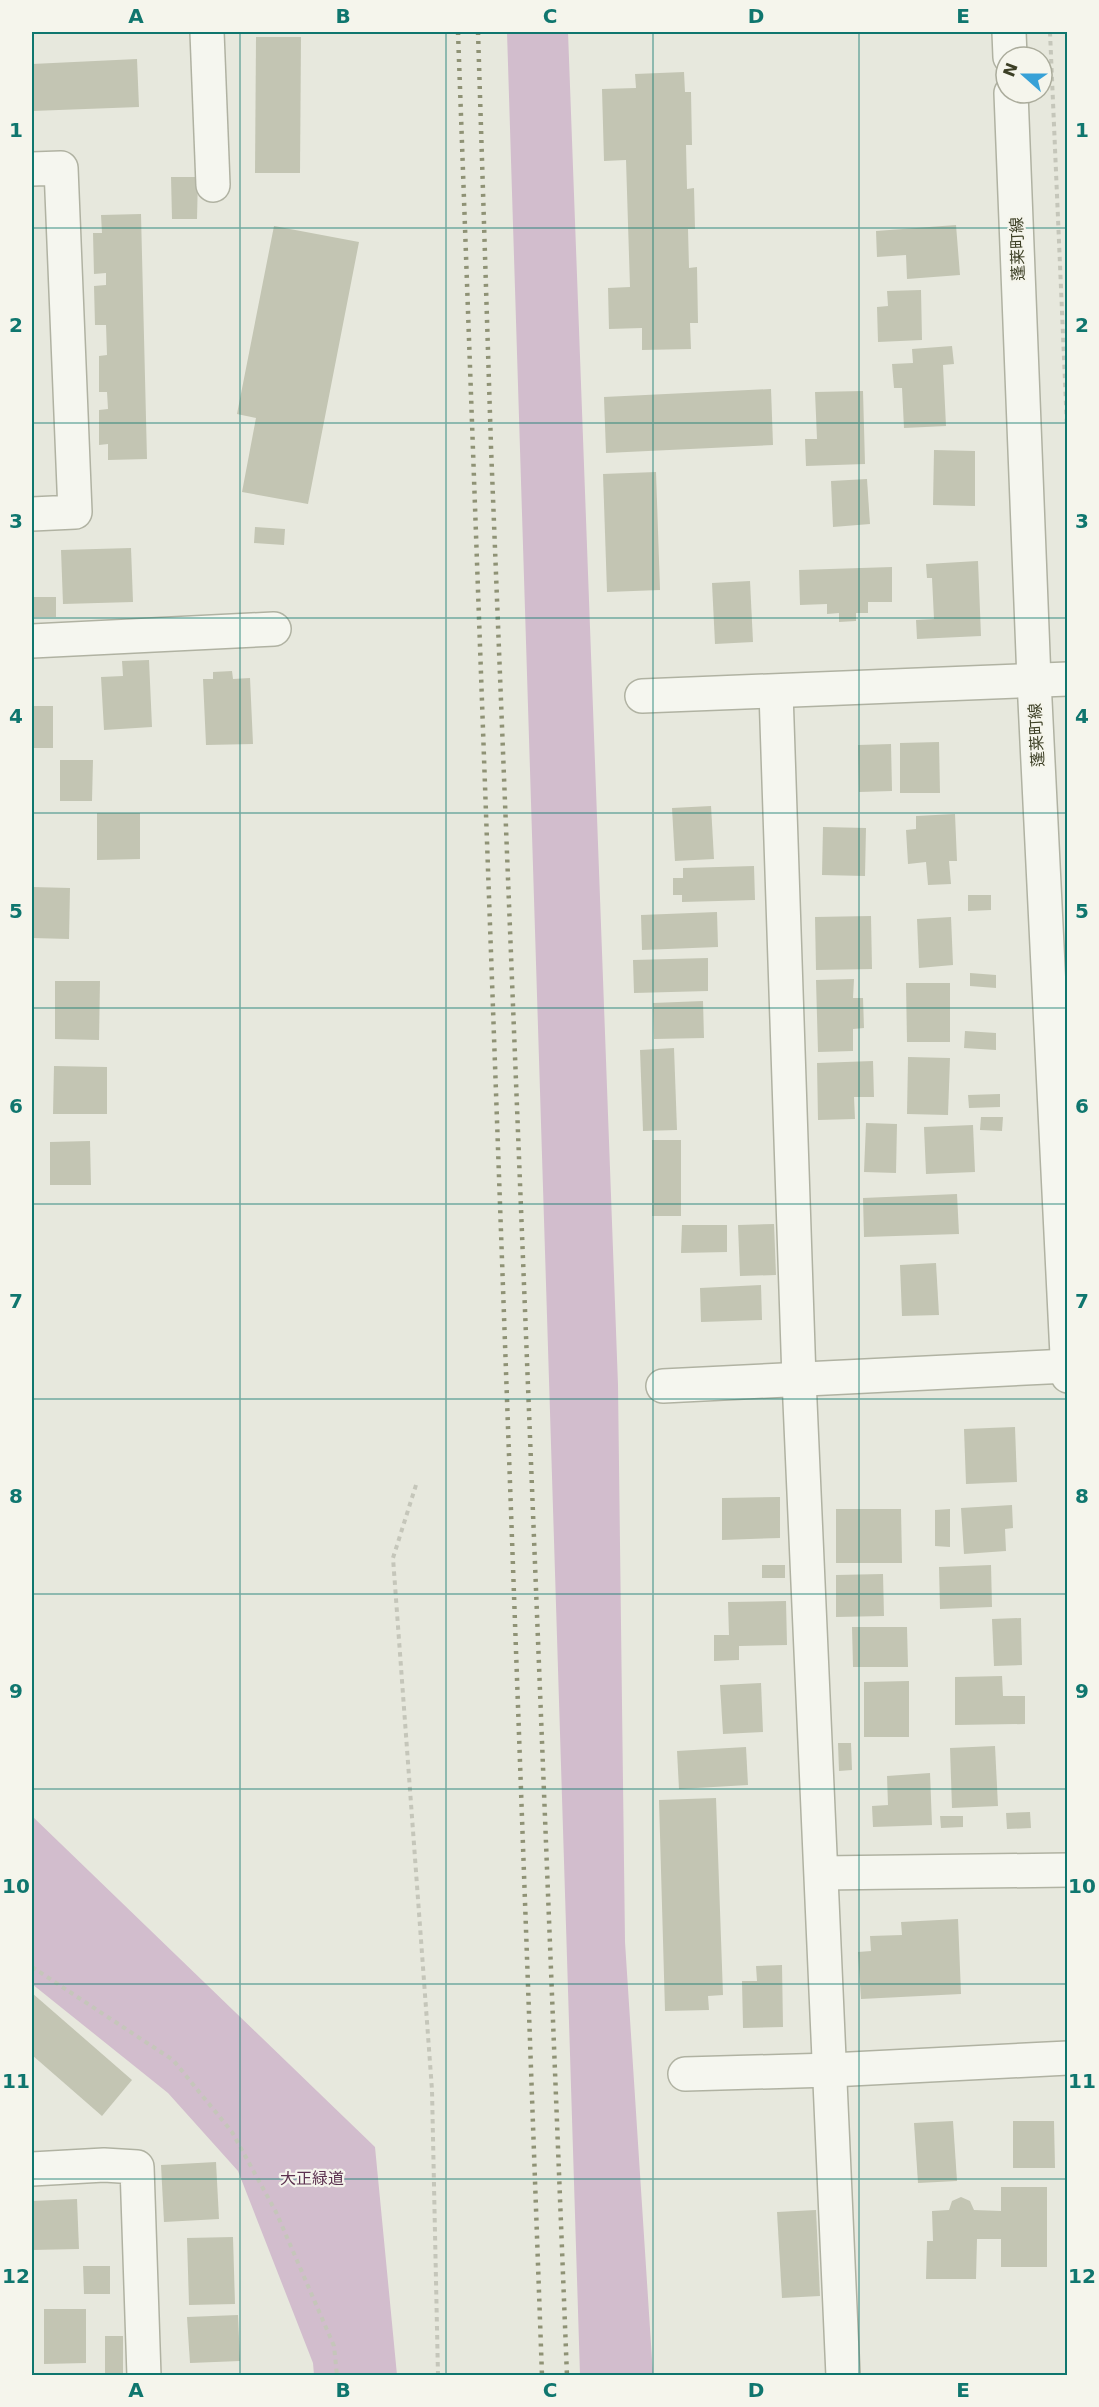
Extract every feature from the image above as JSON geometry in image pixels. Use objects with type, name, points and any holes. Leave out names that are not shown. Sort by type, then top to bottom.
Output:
[{"type":"street","points":[[207,32],[213,185]]},
{"type":"street","name":"蓬莱町線","points":[[1011,105],[1034,680],[1068,1376]]},
{"type":"street","points":[[32,169],[61,168],[75,512],[32,514]]},
{"type":"street","points":[[32,641],[274,629]]},
{"type":"street","points":[[642,696],[1068,680]]},
{"type":"street","points":[[776,692],[799,1379],[843,2376]]},
{"type":"street","points":[[663,1386],[1067,1366]]},
{"type":"street","points":[[822,1873],[1068,1870]]},
{"type":"street","points":[[686,2074],[831,2070],[1068,2058]]},
{"type":"street","points":[[32,2169],[104,2165],[136,2167],[144,2376]]},
{"type":"path","points":[[1050,32],[1068,451]]},
{"type":"path","points":[[416,1485],[393,1558],[432,2090],[438,2376]]},
{"type":"path","points":[[32,1967],[173,2060],[232,2132],[276,2212],[334,2346],[337,2376]]},
{"type":"green space","points":[[507,32],[568,32],[618,1385],[625,1942],[653,2375],[580,2375]]},
{"type":"green space","name":"大正緑道","points":[[32,1816],[375,2147],[397,2375],[314,2375],[313,2363],[238,2171],[168,2093],[32,1984]]},
{"type":"building","points":[[256,37],[301,37],[300,173],[255,173]]},
{"type":"building","points":[[137,59],[139,107],[32,111],[32,64]]},
{"type":"building","points":[[684,72],[685,92],[691,92],[692,145],[686,145],[687,189],[694,188],[695,229],[688,229],[689,268],[697,267],[698,323],[690,323],[691,349],[642,350],[642,328],[609,329],[608,288],[630,287],[626,160],[604,161],[602,89],[636,88],[635,74]]},
{"type":"building","points":[[171,177],[198,177],[197,219],[172,219]]},
{"type":"building","points":[[141,214],[147,459],[108,460],[108,444],[99,445],[99,410],[108,409],[107,392],[99,392],[99,356],[107,355],[106,325],[95,325],[94,286],[106,285],[106,273],[94,274],[93,233],[102,233],[101,215]]},
{"type":"building","points":[[956,225],[960,275],[907,279],[906,255],[877,257],[876,231]]},
{"type":"building","points":[[274,226],[359,242],[308,504],[242,492],[256,418],[237,414]]},
{"type":"building","points":[[921,290],[922,340],[878,342],[877,307],[888,306],[887,291]]},
{"type":"building","points":[[952,346],[954,364],[943,365],[946,426],[904,428],[902,388],[894,388],[892,364],[913,363],[912,349]]},
{"type":"building","points":[[771,389],[773,445],[606,453],[604,397]]},
{"type":"building","points":[[863,391],[865,464],[806,466],[805,439],[817,439],[815,392]]},
{"type":"building","points":[[934,450],[975,451],[975,506],[933,505]]},
{"type":"building","points":[[656,472],[660,590],[607,592],[603,474]]},
{"type":"building","points":[[867,479],[870,524],[833,527],[831,481]]},
{"type":"building","points":[[255,527],[285,529],[284,545],[254,543]]},
{"type":"building","points":[[131,548],[133,602],[63,604],[61,550]]},
{"type":"building","points":[[978,561],[981,636],[917,639],[916,620],[934,619],[932,578],[927,578],[926,564]]},
{"type":"building","points":[[892,567],[892,602],[868,602],[868,613],[856,613],[856,621],[839,622],[839,613],[827,614],[827,604],[800,605],[799,570]]},
{"type":"building","points":[[750,581],[753,642],[715,644],[712,583]]},
{"type":"building","points":[[32,597],[56,597],[56,617],[32,617]]},
{"type":"building","points":[[149,660],[152,727],[104,730],[101,677],[123,676],[122,661]]},
{"type":"building","points":[[232,671],[233,679],[250,678],[253,744],[206,745],[203,679],[213,679],[213,672]]},
{"type":"building","points":[[32,706],[53,706],[53,748],[32,748]]},
{"type":"building","points":[[939,742],[940,793],[900,793],[900,743]]},
{"type":"building","points":[[891,744],[892,791],[859,792],[858,745]]},
{"type":"building","points":[[60,760],[93,760],[92,801],[60,801]]},
{"type":"building","points":[[711,806],[714,859],[675,861],[672,808]]},
{"type":"building","points":[[97,813],[140,813],[140,859],[97,860]]},
{"type":"building","points":[[955,814],[957,861],[949,861],[951,884],[928,885],[926,862],[908,864],[906,830],[916,829],[916,816]]},
{"type":"building","points":[[823,827],[866,828],[865,876],[822,875]]},
{"type":"building","points":[[754,866],[755,900],[682,902],[682,895],[673,895],[673,878],[683,878],[683,868]]},
{"type":"building","points":[[32,887],[70,888],[69,939],[32,938]]},
{"type":"building","points":[[968,895],[991,895],[991,910],[968,911]]},
{"type":"building","points":[[717,912],[718,947],[642,950],[641,915]]},
{"type":"building","points":[[871,916],[872,969],[816,970],[815,917]]},
{"type":"building","points":[[951,917],[953,965],[919,968],[917,919]]},
{"type":"building","points":[[708,958],[708,991],[634,993],[633,960]]},
{"type":"building","points":[[970,973],[996,975],[996,988],[970,986]]},
{"type":"building","points":[[854,979],[853,998],[863,998],[864,1028],[853,1029],[853,1051],[818,1052],[816,980]]},
{"type":"building","points":[[55,981],[100,981],[99,1040],[55,1039]]},
{"type":"building","points":[[906,983],[950,983],[950,1042],[907,1042]]},
{"type":"building","points":[[703,1001],[704,1038],[654,1039],[653,1003]]},
{"type":"building","points":[[965,1031],[996,1033],[996,1050],[964,1048]]},
{"type":"building","points":[[674,1048],[677,1130],[643,1131],[640,1050]]},
{"type":"building","points":[[908,1057],[950,1058],[948,1115],[907,1114]]},
{"type":"building","points":[[873,1061],[874,1097],[854,1097],[855,1119],[818,1120],[817,1063]]},
{"type":"building","points":[[54,1066],[107,1067],[107,1114],[53,1114]]},
{"type":"building","points":[[1000,1094],[1000,1107],[969,1108],[968,1095]]},
{"type":"building","points":[[981,1117],[1003,1117],[1002,1131],[980,1130]]},
{"type":"building","points":[[866,1123],[897,1124],[896,1173],[864,1172]]},
{"type":"building","points":[[973,1125],[975,1172],[926,1174],[924,1127]]},
{"type":"building","points":[[652,1140],[681,1140],[681,1216],[652,1216]]},
{"type":"building","points":[[90,1141],[91,1185],[50,1185],[50,1142]]},
{"type":"building","points":[[957,1194],[959,1234],[864,1237],[863,1198]]},
{"type":"building","points":[[774,1224],[776,1275],[740,1276],[738,1225]]},
{"type":"building","points":[[682,1225],[727,1225],[727,1252],[681,1253]]},
{"type":"building","points":[[936,1263],[939,1315],[902,1316],[900,1265]]},
{"type":"building","points":[[761,1285],[762,1320],[701,1322],[700,1288]]},
{"type":"building","points":[[1015,1427],[1017,1482],[966,1484],[964,1429]]},
{"type":"building","points":[[780,1497],[780,1538],[722,1540],[722,1498]]},
{"type":"building","points":[[1012,1505],[1013,1528],[1005,1529],[1006,1551],[964,1554],[961,1508]]},
{"type":"building","points":[[836,1509],[901,1509],[902,1563],[836,1563]]},
{"type":"building","points":[[950,1509],[950,1547],[935,1546],[935,1510]]},
{"type":"building","points":[[762,1565],[785,1565],[785,1578],[762,1578]]},
{"type":"building","points":[[991,1565],[992,1607],[940,1609],[939,1567]]},
{"type":"building","points":[[883,1574],[884,1616],[836,1617],[836,1575]]},
{"type":"building","points":[[786,1601],[787,1645],[739,1646],[739,1660],[714,1661],[714,1635],[729,1635],[728,1602]]},
{"type":"building","points":[[1021,1618],[1022,1665],[994,1666],[992,1619]]},
{"type":"building","points":[[852,1627],[907,1627],[908,1667],[853,1667]]},
{"type":"building","points":[[1002,1676],[1003,1696],[1025,1696],[1025,1724],[955,1725],[955,1677]]},
{"type":"building","points":[[909,1681],[909,1737],[864,1737],[864,1682]]},
{"type":"building","points":[[761,1683],[763,1732],[723,1734],[720,1685]]},
{"type":"building","points":[[838,1743],[851,1743],[852,1770],[839,1771]]},
{"type":"building","points":[[995,1746],[998,1806],[952,1808],[950,1748]]},
{"type":"building","points":[[746,1747],[748,1785],[679,1789],[677,1751]]},
{"type":"building","points":[[930,1773],[932,1825],[873,1827],[872,1806],[888,1805],[887,1776]]},
{"type":"building","points":[[716,1798],[723,1995],[708,1996],[709,2010],[665,2011],[659,1800]]},
{"type":"building","points":[[1030,1812],[1031,1828],[1007,1829],[1006,1813]]},
{"type":"building","points":[[940,1816],[963,1816],[963,1827],[941,1828]]},
{"type":"building","points":[[958,1919],[961,1994],[861,1999],[858,1952],[871,1951],[870,1936],[902,1935],[901,1922]]},
{"type":"building","points":[[782,1965],[783,2027],[743,2028],[742,1981],[757,1981],[756,1966]]},
{"type":"building","points":[[32,1993],[132,2080],[102,2116],[32,2055]]},
{"type":"building","points":[[953,2121],[957,2181],[918,2183],[914,2123]]},
{"type":"building","points":[[1013,2121],[1054,2121],[1055,2168],[1013,2168]]},
{"type":"building","points":[[216,2162],[219,2219],[164,2222],[161,2165]]},
{"type":"building","points":[[1001,2187],[1047,2187],[1047,2267],[1001,2267],[1001,2239],[977,2239],[976,2279],[926,2279],[927,2241],[933,2241],[932,2211],[949,2210],[952,2201],[961,2197],[970,2201],[974,2210],[1001,2211]]},
{"type":"building","points":[[77,2199],[79,2249],[32,2250],[32,2201]]},
{"type":"building","points":[[816,2210],[820,2296],[782,2298],[777,2212]]},
{"type":"building","points":[[233,2237],[235,2304],[189,2305],[187,2238]]},
{"type":"building","points":[[83,2266],[110,2266],[110,2294],[84,2294]]},
{"type":"building","points":[[44,2309],[86,2309],[86,2363],[44,2364]]},
{"type":"building","points":[[238,2315],[240,2361],[190,2363],[187,2317]]},
{"type":"building","points":[[105,2336],[123,2336],[123,2376],[105,2376]]},
{"type":"railway","points":[[458,32],[542,2376]]},
{"type":"railway","points":[[478,32],[491,447],[567,2376]]}]
